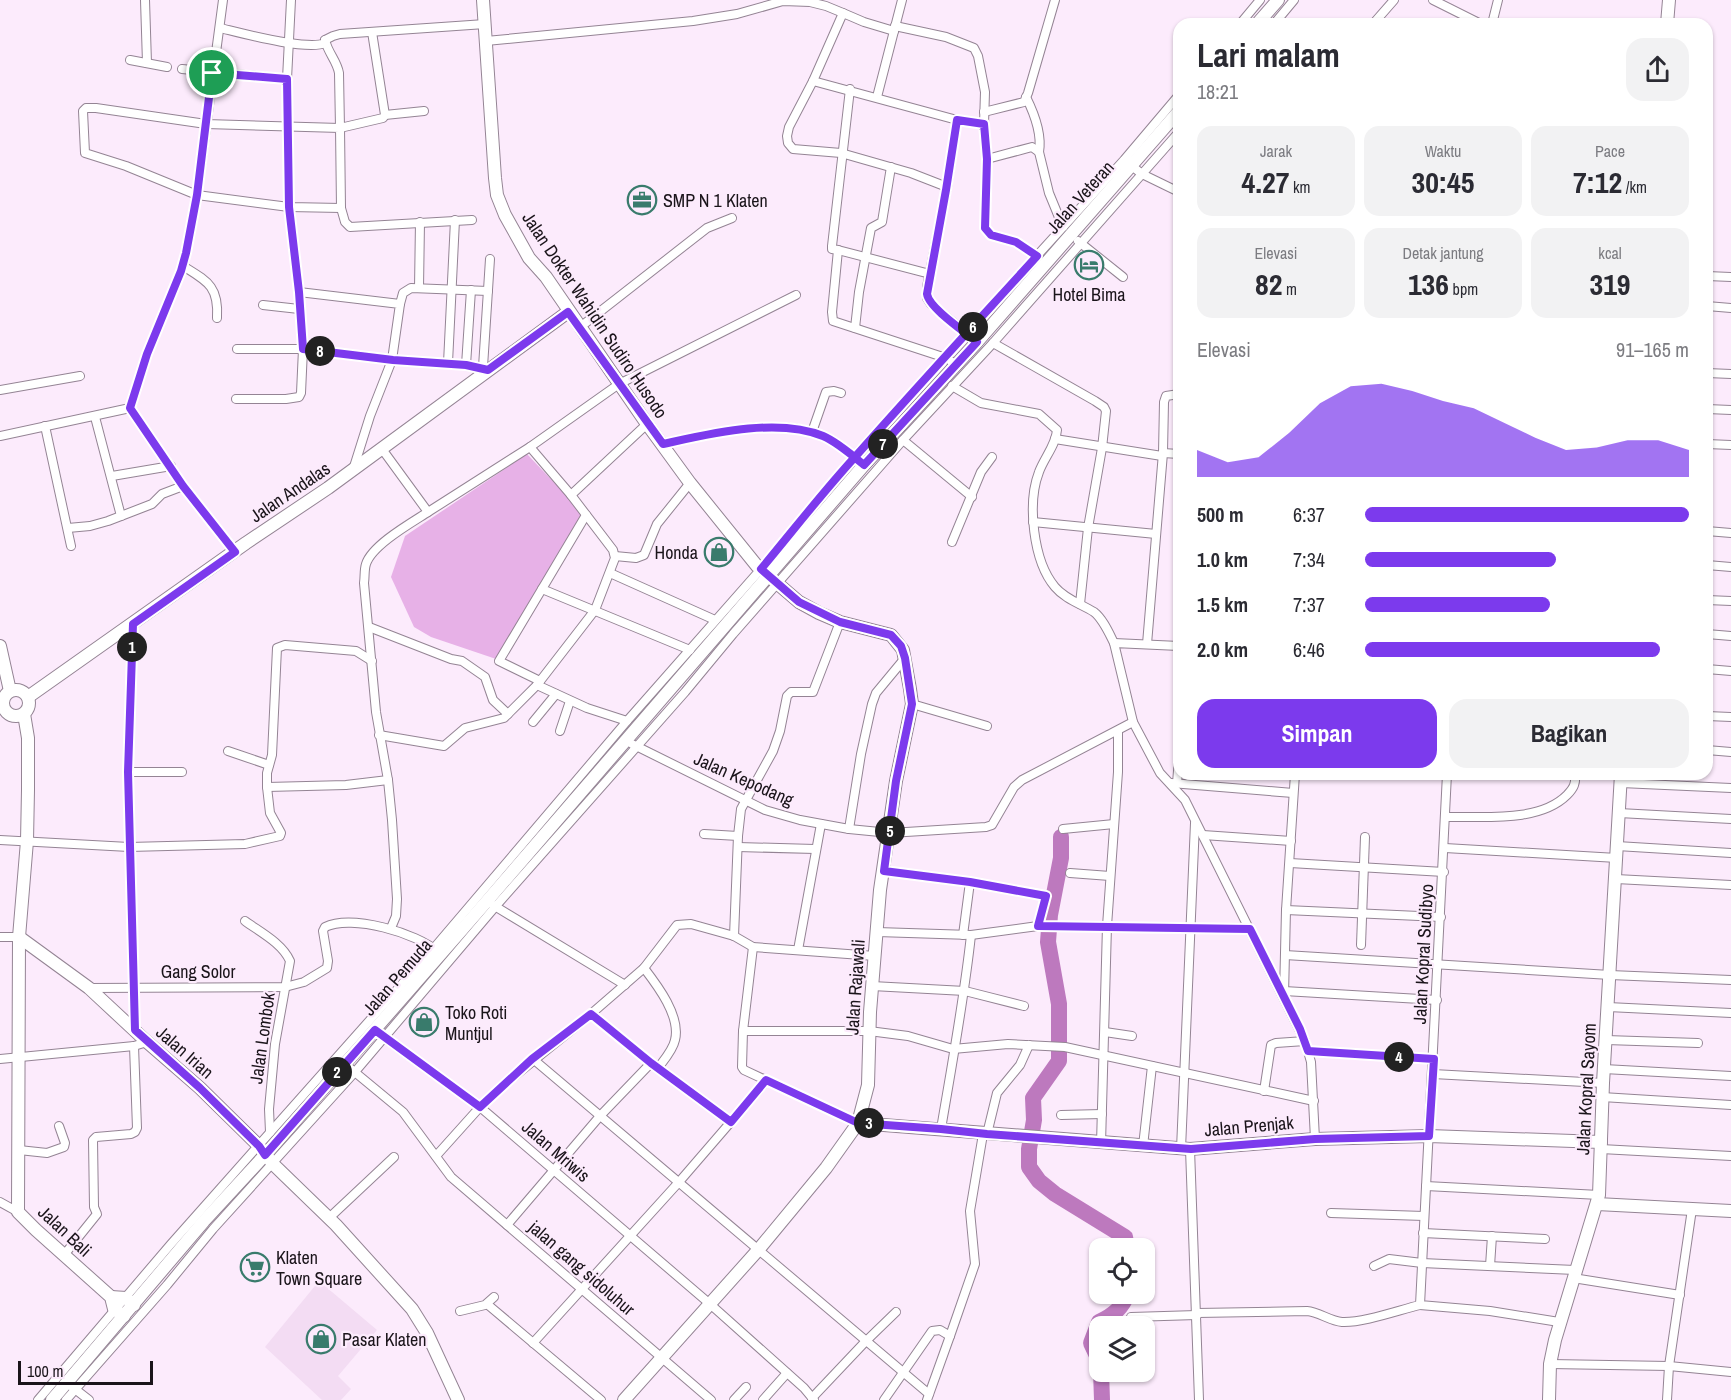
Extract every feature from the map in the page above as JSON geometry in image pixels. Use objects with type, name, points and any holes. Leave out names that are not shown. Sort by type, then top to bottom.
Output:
[{"type":"street","points":[[146,0],[147,63]]},
{"type":"street","points":[[130,408],[147,354],[182,268],[197,195],[223,0]]},
{"type":"street","points":[[236,399],[286,399],[299,397],[302,393],[303,349],[289,207],[287,79],[291,0]]},
{"type":"street","name":"Jalan Dokter Wahidin Sudiro Husodo","points":[[483,0],[497,195],[518,241],[546,277],[568,312],[690,483],[769,577]]},
{"type":"street","points":[[760,0],[770,6]]},
{"type":"street","points":[[878,97],[902,0]]},
{"type":"street","points":[[984,112],[1020,103],[1026,97],[1055,0]]},
{"type":"street","points":[[1245,18],[1260,0]]},
{"type":"street","points":[[1262,18],[1278,0]]},
{"type":"street","points":[[1279,18],[1294,0]]},
{"type":"street","points":[[1378,18],[1394,0]]},
{"type":"street","points":[[1433,0],[1468,18]]},
{"type":"street","points":[[1494,18],[1498,0]]},
{"type":"street","points":[[1668,18],[1669,0]]},
{"type":"street","points":[[486,41],[737,15],[783,1],[801,1],[826,6],[864,22],[946,37],[968,44],[974,48],[978,56],[985,92],[984,124],[987,159],[985,228],[991,235],[1016,242],[1037,256]]},
{"type":"street","points":[[843,13],[813,81],[794,114],[787,136],[788,143],[793,149],[841,153],[891,167],[947,187]]},
{"type":"street","points":[[220,28],[288,43],[320,45],[333,36],[485,24]]},
{"type":"street","points":[[372,32],[385,115]]},
{"type":"street","points":[[325,40],[327,50],[339,73],[341,208],[345,222],[350,227],[472,220]]},
{"type":"street","points":[[130,60],[167,67]]},
{"type":"street","points":[[182,69],[287,79]]},
{"type":"street","points":[[813,81],[850,89],[957,120],[984,124]]},
{"type":"street","points":[[850,89],[832,249],[930,274]]},
{"type":"street","points":[[1026,97],[1031,106],[1041,142],[1039,152],[1049,193],[1067,231],[1123,277]]},
{"type":"street","points":[[266,1155],[270,1132],[319,1085],[437,951],[627,721],[716,620],[769,577],[903,440],[1081,243],[1173,104]]},
{"type":"street","points":[[341,208],[289,207],[197,195],[126,166],[85,153],[83,111],[96,108],[206,124],[340,128],[383,118],[385,115],[424,111]]},
{"type":"street","name":"Jalan Veteran","points":[[769,577],[859,461],[911,414],[951,361],[1067,231],[1132,167],[1173,118]]},
{"type":"street","points":[[957,120],[927,298],[972,338],[1037,256],[1067,231]]},
{"type":"street","points":[[1132,167],[1173,136]]},
{"type":"street","points":[[987,159],[1032,147],[1039,152]]},
{"type":"street","points":[[855,328],[871,228],[882,222],[891,167]]},
{"type":"street","points":[[1132,167],[1173,189]]},
{"type":"street","points":[[579,327],[706,228],[732,218]]},
{"type":"street","points":[[448,363],[455,220]]},
{"type":"street","points":[[419,288],[420,222]]},
{"type":"street","points":[[663,444],[716,433],[777,427],[812,432],[826,437],[859,461],[908,400],[951,361],[834,321],[832,317],[838,250]]},
{"type":"street","points":[[237,349],[303,349],[393,360],[448,363],[485,369],[490,259]]},
{"type":"street","points":[[182,268],[208,282],[216,301],[217,318]]},
{"type":"street","points":[[1713,276],[1731,277]]},
{"type":"street","points":[[353,470],[370,416],[393,360],[401,297],[406,290],[451,288],[488,291]]},
{"type":"street","points":[[466,365],[471,290]]},
{"type":"street","points":[[299,292],[400,303]]},
{"type":"street","points":[[391,928],[396,916],[397,899],[388,780],[379,735],[364,583],[366,564],[371,555],[428,512],[530,447],[619,384],[796,295]]},
{"type":"street","points":[[263,305],[299,309]]},
{"type":"street","points":[[1713,306],[1731,308]]},
{"type":"street","name":"Jalan Andalas","points":[[28,697],[290,516],[382,449],[485,369],[568,312]]},
{"type":"street","points":[[993,343],[1104,407],[1106,411],[1088,528],[1080,604]]},
{"type":"street","points":[[1713,373],[1731,374]]},
{"type":"street","points":[[0,390],[80,376]]},
{"type":"street","points":[[952,386],[981,403],[1039,414],[1057,430],[1036,479],[1033,522],[1045,572],[1062,594],[1096,614],[1114,643],[1133,723],[1160,773],[1174,783],[1185,800],[1284,994],[1308,1051],[1314,1101],[1315,1139]]},
{"type":"street","points":[[812,432],[826,392],[841,393]]},
{"type":"street","points":[[1147,644],[1162,454],[1164,399],[1169,394],[1173,394]]},
{"type":"street","points":[[0,436],[130,408]]},
{"type":"street","points":[[130,408],[183,486],[235,552]]},
{"type":"street","points":[[1713,409],[1731,410]]},
{"type":"street","points":[[95,417],[121,516]]},
{"type":"street","points":[[571,495],[647,424]]},
{"type":"street","points":[[45,426],[71,546]]},
{"type":"street","points":[[1055,439],[1102,448],[1173,454]]},
{"type":"street","points":[[903,440],[972,497]]},
{"type":"street","points":[[1713,444],[1731,445]]},
{"type":"street","points":[[379,735],[444,746],[465,728],[493,721],[508,714],[538,683],[595,610],[610,573],[615,556],[614,550],[530,447]]},
{"type":"street","points":[[382,449],[428,512]]},
{"type":"street","points":[[952,542],[981,472],[992,458]]},
{"type":"street","points":[[112,476],[171,466]]},
{"type":"street","points":[[615,556],[636,558],[644,555],[657,524],[690,483]]},
{"type":"street","points":[[68,528],[90,526],[121,516],[152,504],[162,494],[183,486]]},
{"type":"street","points":[[586,515],[499,661],[570,701],[627,721]]},
{"type":"street","points":[[1033,522],[1156,534]]},
{"type":"street","points":[[1713,532],[1731,533]]},
{"type":"street","points":[[1713,566],[1731,567]]},
{"type":"street","points":[[610,573],[716,620]]},
{"type":"street","name":"Jalan Rajawali","points":[[624,1400],[759,1249],[826,1168],[860,1117],[868,1085],[872,986],[884,871],[896,781],[912,704],[905,658],[901,646],[891,635],[840,622],[799,602],[769,577]]},
{"type":"street","name":"Jalan Pemuda","points":[[52,1400],[70,1385],[119,1312],[266,1155],[319,1085],[379,1034],[437,951],[491,904],[632,743],[769,577]]},
{"type":"street","points":[[542,589],[690,650]]},
{"type":"street","points":[[1713,600],[1731,601]]},
{"type":"street","points":[[734,936],[738,836],[744,800],[773,751],[787,696],[791,692],[813,692],[840,622]]},
{"type":"street","points":[[133,624],[128,772],[135,1030]]},
{"type":"street","points":[[369,627],[451,659],[462,661],[484,678],[493,700],[508,714]]},
{"type":"street","points":[[1713,634],[1731,636]]},
{"type":"street","points":[[356,651],[369,642]]},
{"type":"street","points":[[1114,643],[1173,646]]},
{"type":"street","points":[[0,840],[129,847],[202,846],[245,844],[280,836],[281,833],[270,813],[267,787],[272,755],[277,648],[285,645],[356,651],[372,661]]},
{"type":"street","points":[[0,646],[2,673],[10,691]]},
{"type":"street","points":[[849,829],[872,704],[876,693],[905,658]]},
{"type":"street","points":[[1713,670],[1731,671]]},
{"type":"street","points":[[19,689],[28,697],[29,708],[24,714],[12,716],[2,709],[4,698],[10,691],[19,689]]},
{"type":"street","points":[[533,722],[556,694]]},
{"type":"street","points":[[560,730],[570,701]]},
{"type":"street","points":[[912,704],[987,726]]},
{"type":"street","name":"Jalan Bali","points":[[24,714],[28,738],[27,841],[19,937],[18,1212],[111,1297]]},
{"type":"street","points":[[1713,716],[1731,717]]},
{"type":"street","points":[[1101,1144],[1107,926],[1118,731],[1133,723]]},
{"type":"street","name":"Jalan Kepodang","points":[[632,743],[744,800],[780,815],[849,829],[890,833],[992,825],[1014,787],[1022,780],[1118,731]]},
{"type":"street","points":[[228,750],[269,765]]},
{"type":"street","points":[[1713,750],[1731,752]]},
{"type":"street","points":[[128,772],[182,772]]},
{"type":"street","points":[[267,787],[346,785],[388,780]]},
{"type":"street","points":[[1284,994],[1286,910],[1294,780]]},
{"type":"street","name":"Jalan Kopral Sudibyo","points":[[1420,1305],[1444,872],[1447,780]]},
{"type":"street","points":[[1446,817],[1503,816],[1548,808],[1572,790],[1575,780]]},
{"type":"street","name":"Jalan Kopral Sayom","points":[[1549,1400],[1550,1364],[1559,1322],[1598,1199],[1621,780]]},
{"type":"street","points":[[1633,780],[1731,788]]},
{"type":"street","points":[[1174,783],[1293,793]]},
{"type":"street","points":[[1619,813],[1731,819]]},
{"type":"street","points":[[1195,820],[1185,1074],[1186,1149],[1197,1314],[1199,1400]]},
{"type":"street","points":[[798,950],[821,824]]},
{"type":"street","points":[[1063,829],[1114,824]]},
{"type":"street","points":[[704,834],[738,836]]},
{"type":"street","points":[[1203,835],[1291,841]]},
{"type":"street","points":[[1361,945],[1365,837]]},
{"type":"street","points":[[738,846],[815,849]]},
{"type":"street","points":[[1445,848],[1731,853]]},
{"type":"street","points":[[1290,863],[1444,872]]},
{"type":"street","points":[[884,871],[970,882],[1046,896],[1044,925]]},
{"type":"street","points":[[1070,873],[1110,876]]},
{"type":"street","points":[[1616,879],[1731,885]]},
{"type":"street","points":[[941,1129],[953,1049],[965,991],[970,882]]},
{"type":"street","points":[[66,1400],[70,1385],[167,1285],[213,1229],[266,1155],[324,1107],[354,1073],[379,1034],[491,904],[625,985]]},
{"type":"street","points":[[1286,910],[1441,917]]},
{"type":"street","name":"Jalan Lombok","points":[[245,921],[283,951],[289,958],[290,965],[275,1044],[269,1109],[270,1132]]},
{"type":"street","points":[[436,1156],[480,1107],[532,1059],[591,1014],[644,968],[677,925],[685,923],[734,936],[753,947],[875,956]]},
{"type":"street","points":[[284,987],[304,982],[327,968],[323,931],[330,925],[355,924],[391,928],[437,951]]},
{"type":"street","points":[[877,932],[967,935],[1044,925],[1250,929]]},
{"type":"street","points":[[0,937],[19,937]]},
{"type":"street","name":"Jalan Irian","points":[[19,937],[89,988],[200,1088],[328,1218],[412,1309],[427,1333],[458,1400]]},
{"type":"street","points":[[753,947],[743,1031],[742,1066],[744,1070],[860,1117]]},
{"type":"street","points":[[1285,955],[1731,980]]},
{"type":"street","points":[[507,1225],[600,1116],[673,1046],[676,1032],[665,997],[644,968]]},
{"type":"street","points":[[872,986],[965,991],[1024,1006]]},
{"type":"street","name":"Gang Solor","points":[[89,988],[284,987]]},
{"type":"street","points":[[1284,994],[1437,1000]]},
{"type":"street","points":[[1608,1007],[1731,1013]]},
{"type":"street","points":[[591,1014],[654,1065],[731,1122]]},
{"type":"street","points":[[743,1031],[869,1032],[908,1036],[953,1049],[1008,1044],[1065,1047],[1314,1101]]},
{"type":"street","points":[[1105,1032],[1132,1036]]},
{"type":"street","name":"Jalan Mriwis","points":[[379,1034],[480,1107],[710,1304],[813,1399]]},
{"type":"street","points":[[1606,1040],[1698,1043]]},
{"type":"street","points":[[1264,1091],[1271,1045],[1305,1041]]},
{"type":"street","points":[[0,1059],[134,1046],[147,1042]]},
{"type":"street","points":[[532,1059],[759,1249],[928,1397],[975,1264],[970,1211],[985,1134],[997,1093],[1020,1065],[1029,1045]]},
{"type":"street","points":[[64,1255],[97,1214],[94,1207],[93,1140],[96,1137],[131,1134],[137,1128],[134,1046]]},
{"type":"street","points":[[1308,1051],[1434,1059]]},
{"type":"street","name":"jalan gang sidoluhur","points":[[345,1064],[403,1112],[451,1177],[711,1400]]},
{"type":"street","points":[[1143,1146],[1152,1066]]},
{"type":"street","points":[[1604,1069],[1731,1076]]},
{"type":"street","points":[[1433,1074],[1603,1083]]},
{"type":"street","points":[[533,1343],[679,1182],[766,1080]]},
{"type":"street","points":[[1602,1097],[1731,1105]]},
{"type":"street","points":[[1061,1115],[1102,1114]]},
{"type":"street","name":"Jalan Prenjak","points":[[860,1117],[900,1125],[985,1134],[1186,1149],[1315,1139],[1429,1136],[1601,1145]]},
{"type":"street","points":[[19,1150],[47,1152],[64,1147],[65,1143],[59,1126]]},
{"type":"street","points":[[1601,1145],[1731,1156]]},
{"type":"street","points":[[328,1218],[394,1157]]},
{"type":"street","points":[[1426,1186],[1598,1199],[1692,1209],[1731,1210]]},
{"type":"street","points":[[0,1202],[18,1212]]},
{"type":"street","points":[[1667,1400],[1669,1366],[1692,1209]]},
{"type":"street","points":[[1331,1213],[1424,1216]]},
{"type":"street","points":[[1423,1233],[1545,1239]]},
{"type":"street","points":[[1490,1266],[1492,1236]]},
{"type":"street","points":[[1374,1266],[1389,1259],[1490,1266],[1574,1274],[1680,1295]]},
{"type":"street","points":[[460,1311],[483,1306],[495,1296]]},
{"type":"street","points":[[111,1297],[130,1301]]},
{"type":"street","points":[[38,1400],[119,1312],[111,1297]]},
{"type":"street","points":[[1153,1316],[1307,1311],[1342,1322],[1366,1319],[1420,1305],[1490,1311],[1559,1322]]},
{"type":"street","points":[[483,1306],[533,1343],[601,1400]]},
{"type":"street","points":[[813,1399],[896,1312]]},
{"type":"street","points":[[884,1400],[932,1331],[940,1330],[950,1336]]},
{"type":"street","points":[[1550,1364],[1669,1366],[1731,1372]]},
{"type":"street","points":[[764,1400],[787,1373]]},
{"type":"street","points":[[70,1385],[89,1400]]},
{"type":"street","points":[[734,1400],[746,1387]]},
{"type":"shaded area","points":[[527,454],[585,515],[502,661],[431,637],[414,627],[391,577],[405,536]]},
{"type":"shaded area","name":"Pasar Klaten","points":[[319,1281],[377,1330],[338,1376],[351,1389],[341,1400],[322,1400],[265,1347]]},
{"type":"waterway","points":[[1061,837],[1061,858],[1050,915],[1048,942],[1059,1004],[1059,1061],[1033,1098],[1034,1120],[1029,1149],[1029,1167],[1039,1181],[1055,1194],[1125,1238]]},
{"type":"waterway","points":[[1110,1316],[1122,1304]]},
{"type":"waterway","points":[[1101,1382],[1102,1400]]},
{"type":"place","name":"SMP N 1 Klaten","points":[[642,200]]},
{"type":"place","name":"Hotel Bima","points":[[1089,265]]},
{"type":"place","name":"Honda","points":[[719,552]]},
{"type":"place","name":"Toko Roti Muntjul","points":[[424,1022]]},
{"type":"place","name":"Klaten Town Square","points":[[255,1267]]},
{"type":"place","name":"Pasar Klaten","points":[[321,1339]]},
{"type":"route","points":[[212,73],[197,195],[186,253],[136,384],[130,408],[183,486],[235,552],[133,624],[128,772],[135,1030],[200,1088],[259,1146],[265,1155],[375,1030],[480,1107],[532,1059],[591,1014],[651,1063],[731,1122],[766,1080],[858,1123],[1101,1144],[1191,1149],[1315,1139],[1429,1136],[1434,1059],[1308,1051],[1300,1029],[1250,929],[1051,924],[1038,926],[1046,896],[970,882],[884,871],[896,781],[912,704],[901,646],[891,635],[840,622],[819,613],[799,602],[761,569],[854,457],[908,400],[946,358],[967,334],[1037,256],[1016,242],[991,235],[985,228],[987,159],[984,124],[957,120],[927,287],[927,298],[931,304],[956,325],[967,334],[977,342],[864,465],[854,457],[826,437],[787,427],[716,433],[663,444],[568,312],[488,370],[466,365],[393,360],[303,349],[289,207],[287,79],[212,73]]}]
